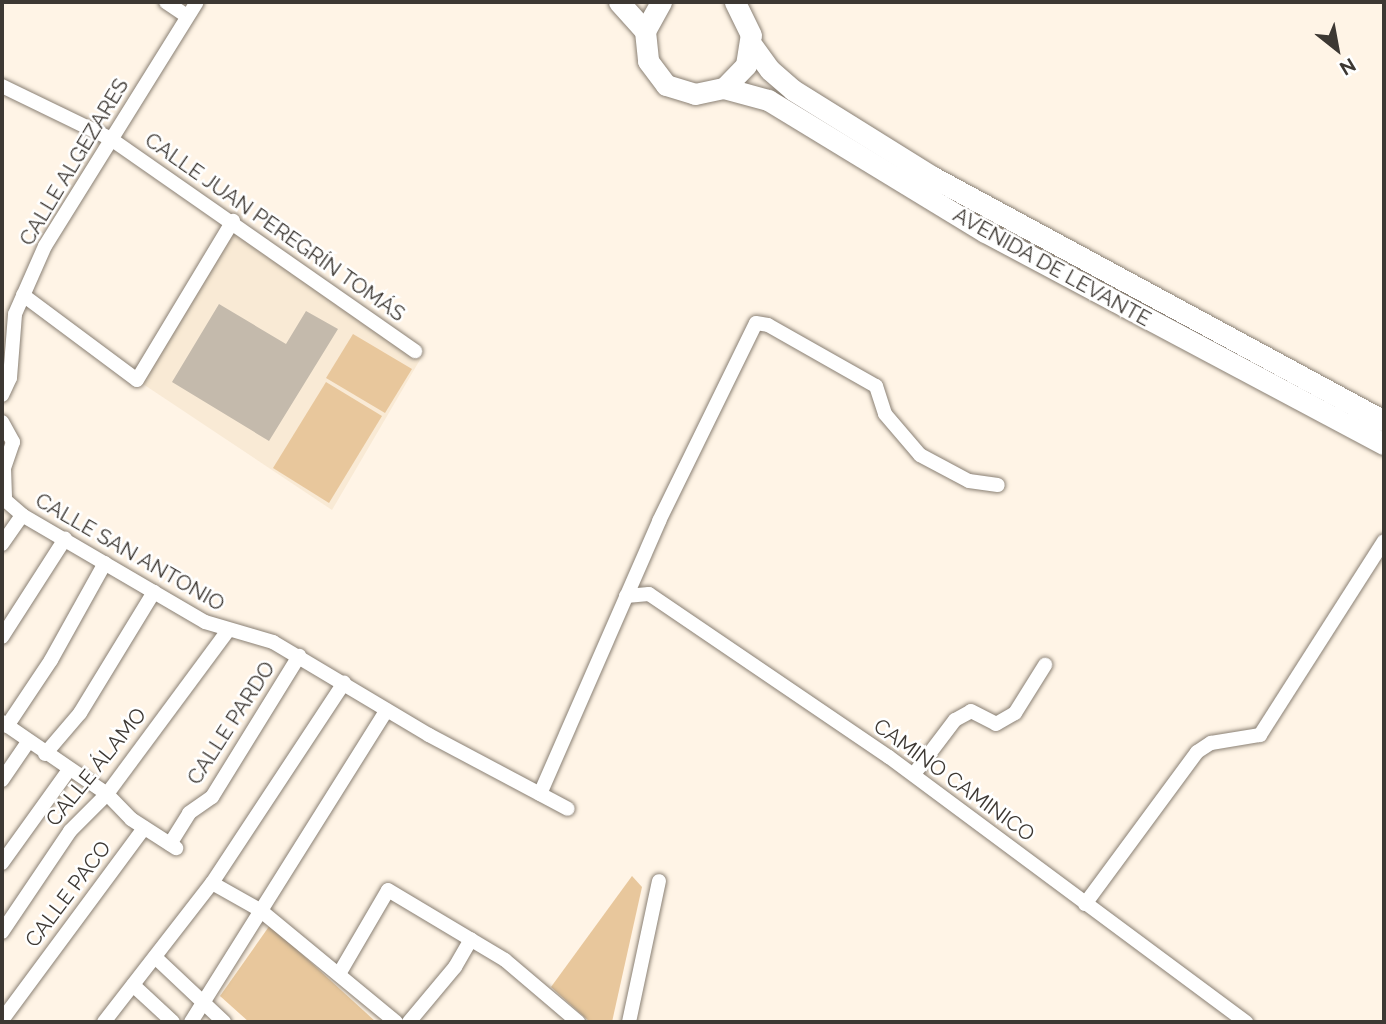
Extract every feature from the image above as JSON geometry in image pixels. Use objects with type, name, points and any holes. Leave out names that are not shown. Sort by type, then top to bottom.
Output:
[{"type":"main road","points":[[619,2],[645,32]]},
{"type":"main road","points":[[661,2],[645,32],[648,61],[666,85],[695,94],[724,88],[740,74],[751,44],[746,17],[735,2]]},
{"type":"main road","name":"AVENIDA DE LEVANTE","points":[[751,44],[770,70],[793,90],[931,176],[1384,421]]},
{"type":"main road","name":"AVENIDA DE LEVANTE","points":[[724,88],[768,100],[985,232],[1384,444]]},
{"type":"street","points":[[166,2],[187,16]]},
{"type":"street","name":"CALLE ALGEZARES","points":[[2,395],[10,378],[15,313],[45,246],[197,2]]},
{"type":"street","name":"CALLE JUAN PEREGRÍN TOMÁS","points":[[2,86],[111,139],[233,221],[415,351]]},
{"type":"street","points":[[23,295],[137,380],[233,221]]},
{"type":"street","points":[[540,794],[626,596],[757,323],[768,325],[876,386],[885,414],[920,455],[969,481],[998,485]]},
{"type":"street","name":"CALLE SAN ANTONIO","points":[[2,422],[13,442],[4,468],[5,500],[22,515],[227,632],[273,642],[387,710],[568,809]]},
{"type":"street","points":[[2,544],[22,515]]},
{"type":"street","points":[[2,637],[65,539]]},
{"type":"street","points":[[1085,904],[1197,752],[1211,743],[1260,735],[1384,541]]},
{"type":"street","points":[[106,563],[51,660],[4,724],[68,771],[107,794],[144,828]]},
{"type":"street","points":[[45,754],[80,713],[155,592]]},
{"type":"street","name":"CAMINO CAMINICO","points":[[626,596],[649,594],[914,774],[1246,1022]]},
{"type":"street","name":"CALLE ÁLAMO","points":[[2,932],[70,831],[107,794],[227,632]]},
{"type":"street","name":"CALLE PARDO","points":[[144,828],[174,847],[190,813],[212,797],[299,656]]},
{"type":"street","points":[[914,774],[954,720],[971,711],[996,724],[1015,713],[1045,665]]},
{"type":"street","points":[[104,1022],[212,883],[344,683]]},
{"type":"street","points":[[191,1022],[387,710]]},
{"type":"street","points":[[2,780],[28,742]]},
{"type":"street","points":[[2,863],[68,771]]},
{"type":"street","name":"CALLE PACO","points":[[2,1020],[144,828]]},
{"type":"street","points":[[629,1022],[659,881]]},
{"type":"street","points":[[212,883],[260,910],[397,1022]]},
{"type":"street","points":[[339,974],[388,890],[505,960],[579,1022]]},
{"type":"street","points":[[409,1022],[455,967],[471,939]]},
{"type":"street","points":[[155,957],[201,1004],[224,1022]]},
{"type":"street","points":[[133,985],[173,1022]]},
{"type":"shaded area","points":[[233,221],[421,358],[332,510],[137,380]]},
{"type":"shaded area","points":[[353,334],[412,369],[385,413],[326,378]]},
{"type":"shaded area","points":[[326,382],[382,416],[329,503],[273,468]]},
{"type":"shaded area","points":[[632,876],[642,887],[612,1022],[590,1022],[551,987]]},
{"type":"shaded area","points":[[270,925],[376,1022],[249,1022],[220,996]]},
{"type":"building","points":[[219,304],[286,344],[306,311],[338,329],[269,441],[172,382]]}]
